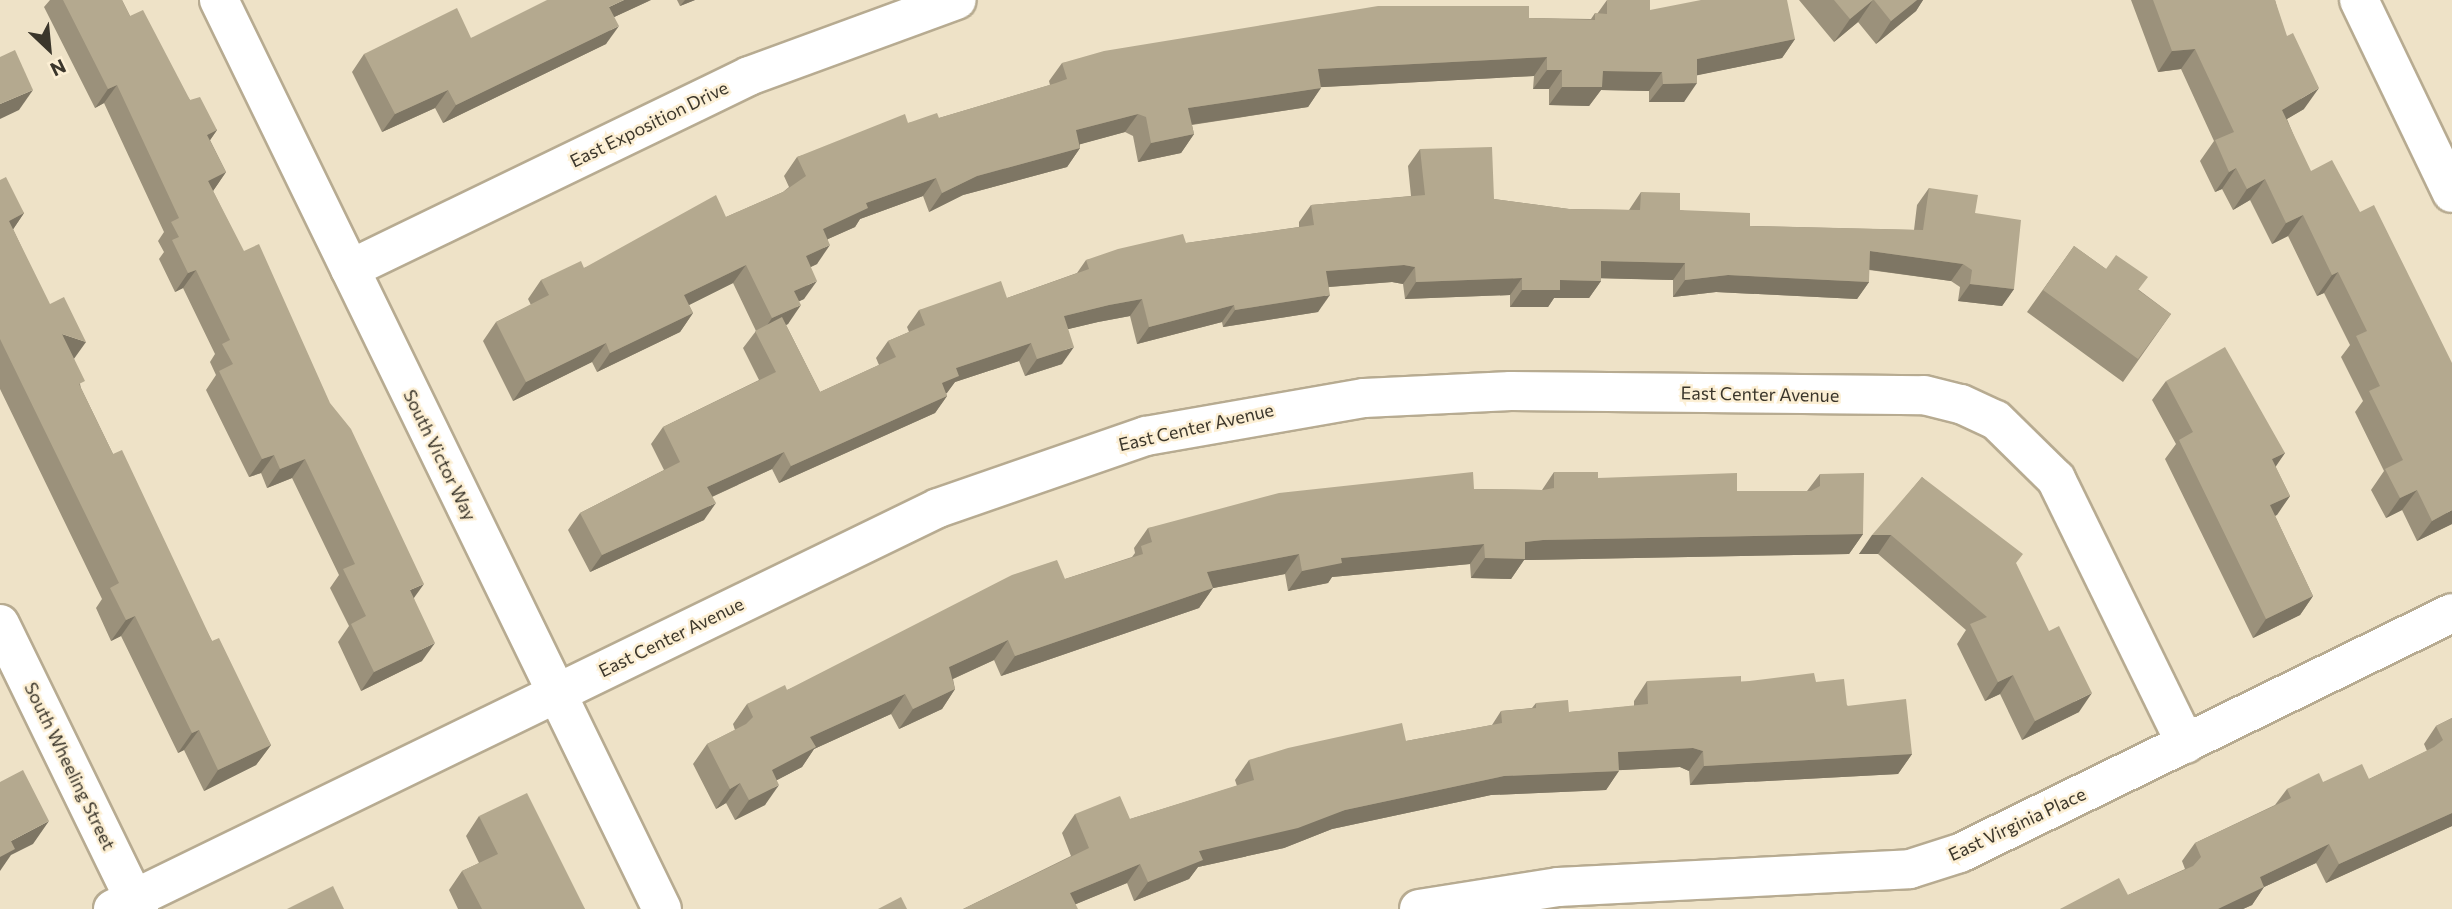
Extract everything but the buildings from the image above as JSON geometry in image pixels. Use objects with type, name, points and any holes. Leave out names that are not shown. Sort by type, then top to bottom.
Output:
[{"type":"street","name":"South Victor Way","points":[[219,0],[662,909]]},
{"type":"street","name":"East Exposition Drive","points":[[350,269],[749,76],[957,0]]},
{"type":"street","points":[[2359,0],[2452,192]]},
{"type":"street","name":"East Center Avenue","points":[[129,906],[556,693],[937,509],[1076,457],[1218,419],[1438,393],[1924,395],[1996,420],[2056,479],[2186,744]]},
{"type":"street","name":"East Virginia Place","points":[[1419,909],[1558,887],[1910,869],[1960,853],[2452,614]]},
{"type":"street","name":"South Wheeling Street","points":[[0,624],[129,906]]}]
